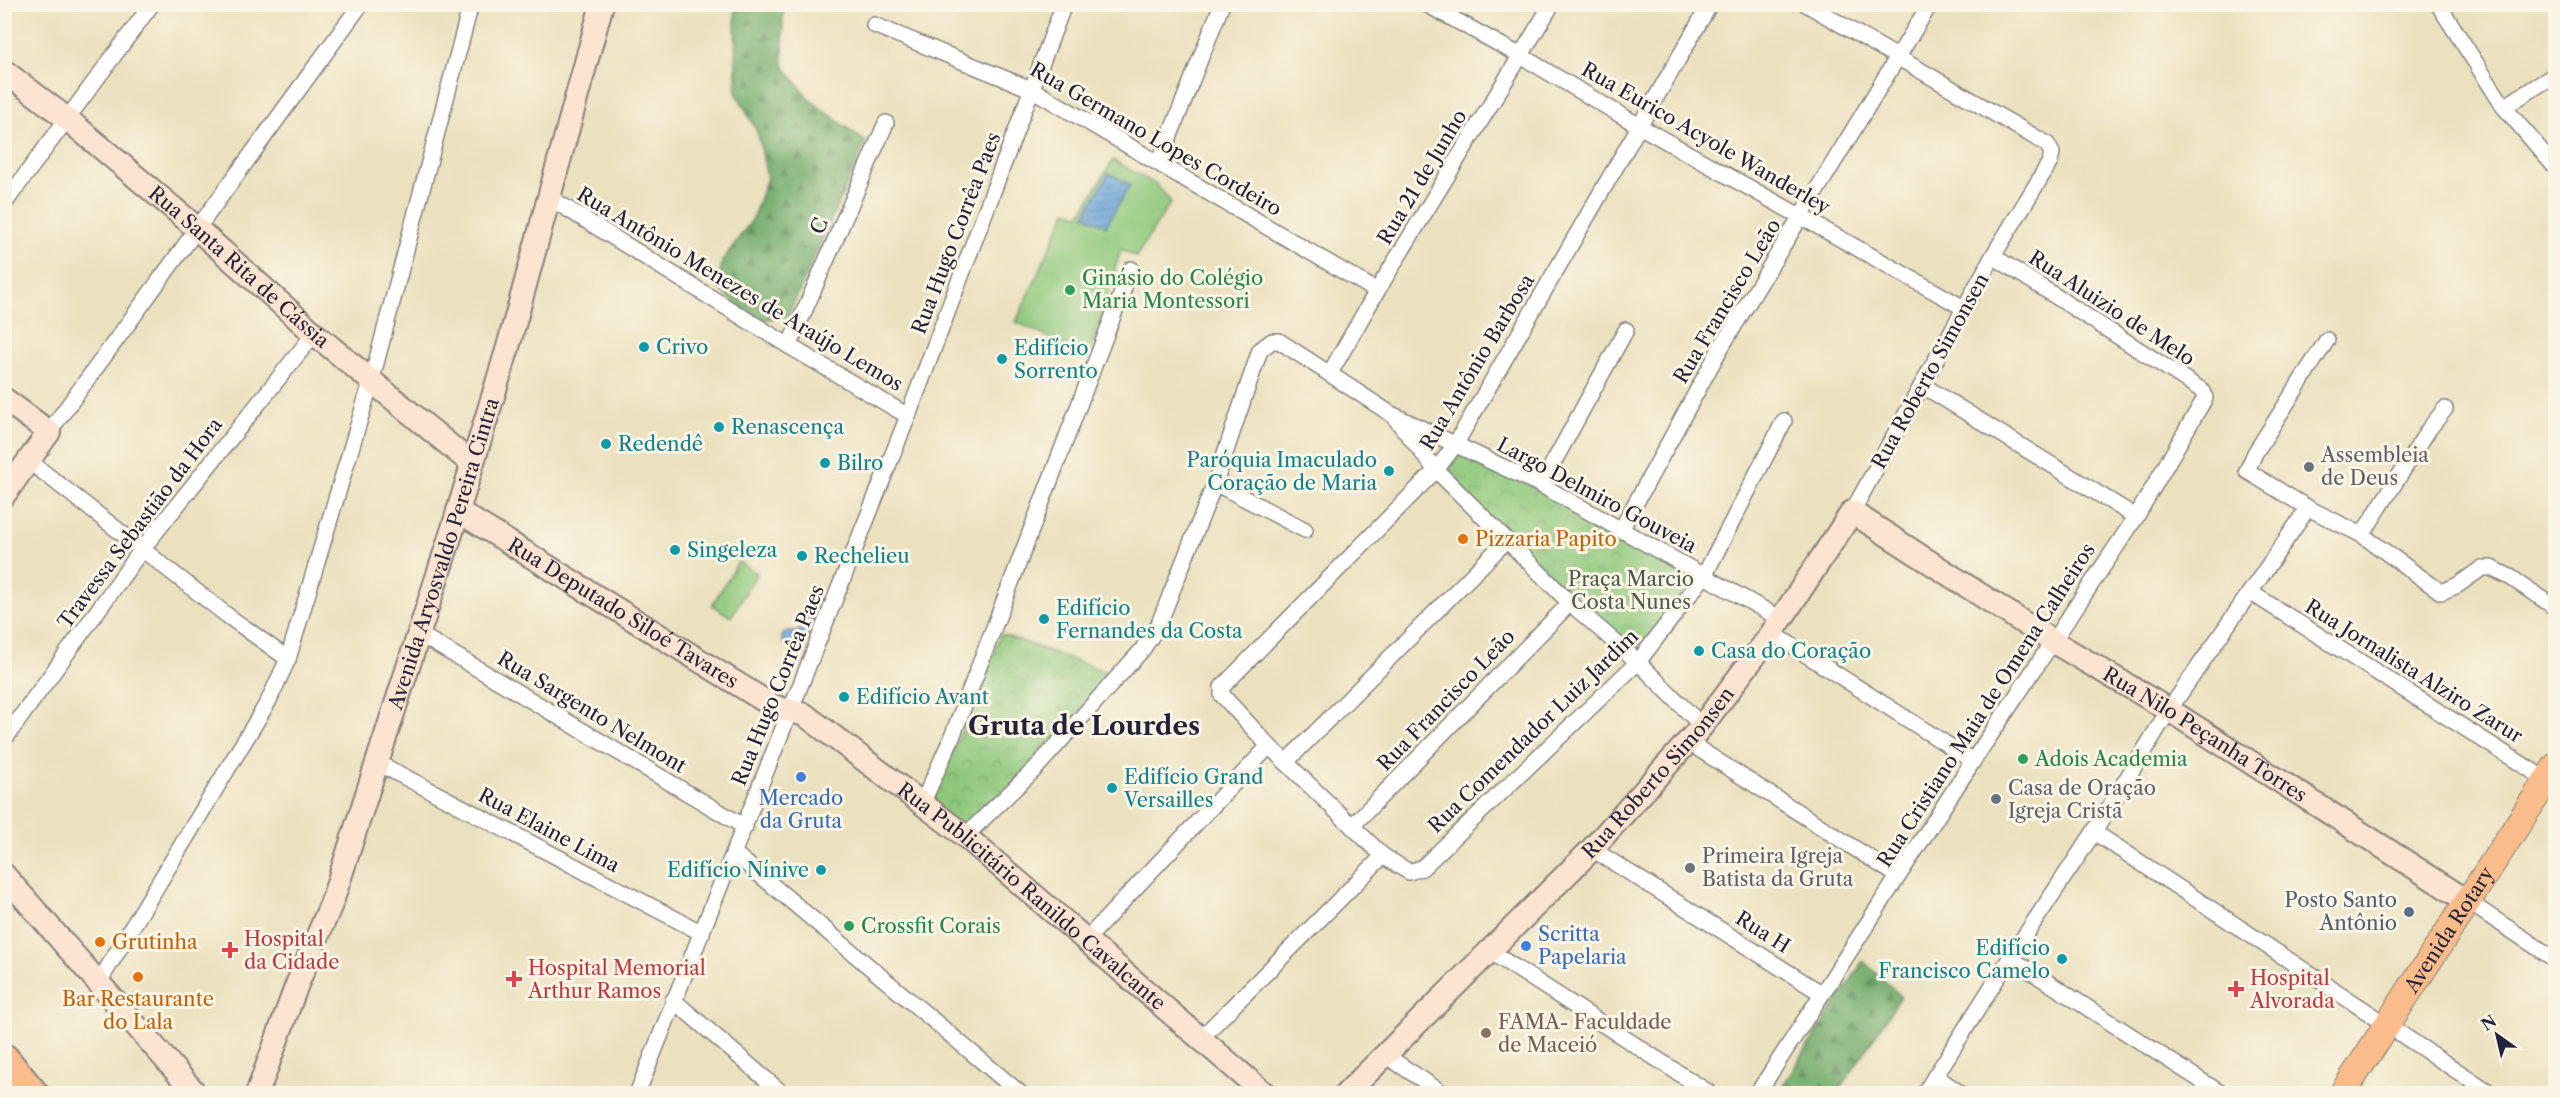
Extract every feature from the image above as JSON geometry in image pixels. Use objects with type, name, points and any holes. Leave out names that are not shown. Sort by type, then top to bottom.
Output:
[{"type":"highway","points":[[4,1058],[34,1094]]},
{"type":"main road","name":"Avenida Rotary","points":[[2342,1094],[2467,901],[2553,777]]},
{"type":"street","points":[[4,204],[152,4]]},
{"type":"street","points":[[4,495],[361,4]]},
{"type":"street","points":[[99,982],[268,702],[288,658],[371,382],[471,4]]},
{"type":"street","name":"Avenida Aryosvaldo Pereira Cintra","points":[[257,1094],[296,987],[332,902],[458,511],[508,347],[602,4]]},
{"type":"street","name":"Rua Hugo Corrêa Paes","points":[[637,1094],[735,854],[908,416],[1064,4]]},
{"type":"street","points":[[1159,163],[1222,4]]},
{"type":"street","name":"Rua Eurico Acyole Wanderley","points":[[1426,4],[1964,308]]},
{"type":"street","name":"Rua 21 de Junho","points":[[1330,374],[1377,291],[1552,4]]},
{"type":"street","name":"Rua Antônio Barbosa","points":[[1269,746],[1222,695],[1222,687],[1436,470],[1455,445],[1641,127],[1710,4]]},
{"type":"street","points":[[1806,4],[1899,57]]},
{"type":"street","name":"Rua Francisco Leão","points":[[1621,530],[1720,349],[1930,4]]},
{"type":"street","points":[[2438,4],[2504,107],[2524,134],[2556,168]]},
{"type":"street","name":"Rua Germano Lopes Cordeiro","points":[[874,25],[1033,90],[1377,291]]},
{"type":"street","name":"Rua Roberto Simonsen","points":[[1346,1094],[1488,950],[1592,849],[1695,734],[1777,626],[1852,512],[1964,308],[2050,162],[2052,153],[2047,144],[1899,57]]},
{"type":"street","name":"Rua Santa Rita de Cássia","points":[[4,71],[66,118],[198,229],[314,334],[471,463]]},
{"type":"street","points":[[2504,107],[2556,74]]},
{"type":"street","name":"C","points":[[789,346],[886,123]]},
{"type":"street","name":"Rua Antônio Menezes de Araújo Lemos","points":[[550,198],[789,346],[908,416]]},
{"type":"street","name":"Rua Aluizio de Melo","points":[[1994,256],[2203,391],[2205,396]]},
{"type":"street","points":[[922,804],[955,729],[1131,269]]},
{"type":"street","points":[[1541,485],[1626,330]]},
{"type":"street","name":"Travessa Sebastião da Hora","points":[[4,740],[143,548],[314,334]]},
{"type":"street","points":[[2326,340],[2255,453],[2247,471],[2308,508],[2362,535],[2441,592],[2458,585],[2482,568],[2491,568],[2510,577],[2556,608]]},
{"type":"street","name":"Largo Delmiro Gouveia","points":[[1215,483],[1260,350],[1272,341],[1279,341],[1391,414],[1541,485],[1704,576],[1973,760]]},
{"type":"street","points":[[1922,385],[2136,517]]},
{"type":"street","name":"Rua Cristiano Maia de Omena Calheiros","points":[[1757,1094],[1973,760],[2136,517],[2205,396]]},
{"type":"street","points":[[4,399],[49,432]]},
{"type":"street","points":[[2362,535],[2429,429],[2445,409]]},
{"type":"street","name":"Largo Delmiro Gouveia","points":[[1391,414],[1436,470],[1570,603],[1638,662],[1695,734],[1898,876]]},
{"type":"street","name":"Rua Comendador Luiz Jardim","points":[[1383,856],[1409,872],[1422,868],[1638,662],[1704,576],[1784,421]]},
{"type":"street","points":[[29,461],[228,616],[288,658]]},
{"type":"street","points":[[965,837],[1036,768],[1142,650],[1158,626],[1173,593],[1215,483],[1305,530]]},
{"type":"street","points":[[1924,1094],[2010,958],[2094,832],[2169,710],[2308,508]]},
{"type":"street","name":"Rua Deputado Siloé Tavares","points":[[458,511],[773,706],[790,710]]},
{"type":"street","name":"Rua Nilo Peçanha Torres","points":[[1852,512],[2052,641],[2169,710],[2556,960]]},
{"type":"street","points":[[1286,762],[1507,540]]},
{"type":"street","name":"Rua Jornalista Alziro Zarur","points":[[2250,592],[2553,777]]},
{"type":"street","name":"Rua Francisco Leão","points":[[1352,826],[1570,603]]},
{"type":"street","name":"Rua Sargento Nelmont","points":[[419,634],[745,827]]},
{"type":"street","name":"Rua Publicitário Ranildo Cavalcante","points":[[790,710],[806,715],[965,837],[1265,1094]]},
{"type":"street","points":[[1086,940],[1269,746],[1383,856],[1201,1038]]},
{"type":"street","name":"Rua Elaine Lima","points":[[378,763],[702,933]]},
{"type":"street","points":[[2094,832],[2492,1094]]},
{"type":"street","name":"Rua H","points":[[1592,849],[1821,993]]},
{"type":"street","points":[[735,854],[1021,1094]]},
{"type":"street","points":[[4,874],[196,1094]]},
{"type":"street","points":[[1488,950],[1711,1094]]},
{"type":"street","points":[[2010,958],[2222,1094]]},
{"type":"street","points":[[674,1000],[783,1094]]},
{"type":"street","points":[[1385,1055],[1444,1094]]},
{"type":"street","points":[[1935,1076],[1961,1094]]},
{"type":"green space","points":[[735,5],[783,5],[783,65],[810,100],[866,142],[788,316],[756,321],[717,287],[722,261],[752,220],[767,178],[758,134],[736,92]]},
{"type":"green space","name":"Ginásio do Colégio Maria Montessori","points":[[1113,160],[1157,185],[1171,202],[1136,257],[1121,249],[1089,357],[1016,322],[1067,210],[1080,215]]},
{"type":"green space","name":"Praça Marcio Costa Nunes","points":[[1463,453],[1524,482],[1680,568],[1688,576],[1691,584],[1644,648],[1635,650],[1627,646],[1446,477],[1449,463]]},
{"type":"green space","points":[[738,562],[757,573],[731,617],[712,605]]},
{"type":"green space","points":[[1001,634],[1110,673],[983,828],[962,839],[929,809]]},
{"type":"green space","points":[[1863,961],[1901,996],[1838,1093],[1778,1093]]},
{"type":"water","points":[[1109,173],[1130,185],[1106,226],[1085,215]]},
{"type":"water","points":[[812,596],[823,600],[803,651],[784,644],[782,635],[786,632],[798,632]]},
{"type":"place","name":"Ginásio do Colégio Maria Montessori","points":[[1070,290]]},
{"type":"place","name":"Crivo","points":[[644,347]]},
{"type":"place","name":"Edifício Sorrento","points":[[1002,359]]},
{"type":"place","name":"Renascença","points":[[719,427]]},
{"type":"place","name":"Redendê","points":[[606,444]]},
{"type":"place","name":"Bilro","points":[[825,463]]},
{"type":"place","name":"Assembleia de Deus","points":[[2309,467]]},
{"type":"place","name":"Paróquia Imaculado Coração de Maria","points":[[1389,471]]},
{"type":"place","name":"Pizzaria Papito","points":[[1463,539]]},
{"type":"place","name":"Singeleza","points":[[675,550]]},
{"type":"place","name":"Rechelieu","points":[[802,556]]},
{"type":"place","name":"Edifício Fernandes da Costa","points":[[1044,619]]},
{"type":"place","name":"Casa do Coração","points":[[1699,651]]},
{"type":"place","name":"Edifício Avant","points":[[844,697]]},
{"type":"place","name":"Adois Academia","points":[[2023,759]]},
{"type":"place","name":"Mercado da Gruta","points":[[801,777]]},
{"type":"place","name":"Edifício Grand Versailles","points":[[1112,788]]},
{"type":"place","name":"Casa de Oração Igreja Cristã","points":[[1996,799]]},
{"type":"place","name":"Primeira Igreja Batista da Gruta","points":[[1690,868]]},
{"type":"place","name":"Edifício Nínive","points":[[821,870]]},
{"type":"place","name":"Posto Santo Antônio","points":[[2409,912]]},
{"type":"place","name":"Crossfit Corais","points":[[849,926]]},
{"type":"place","name":"Grutinha","points":[[100,942]]},
{"type":"place","name":"Scritta Papelaria","points":[[1526,946]]},
{"type":"place","name":"Hospital da Cidade","points":[[230,950]]},
{"type":"place","name":"Edifício Francisco Camelo","points":[[2062,959]]},
{"type":"place","name":"Bar Restaurante do Lala","points":[[138,977]]},
{"type":"place","name":"Hospital Memorial Arthur Ramos","points":[[514,979]]},
{"type":"place","name":"Hospital Alvorada","points":[[2236,989]]},
{"type":"place","name":"FAMA- Faculdade de Maceió","points":[[1486,1033]]},
{"type":"district","name":"Gruta de Lourdes","points":[[1084,726]]}]
